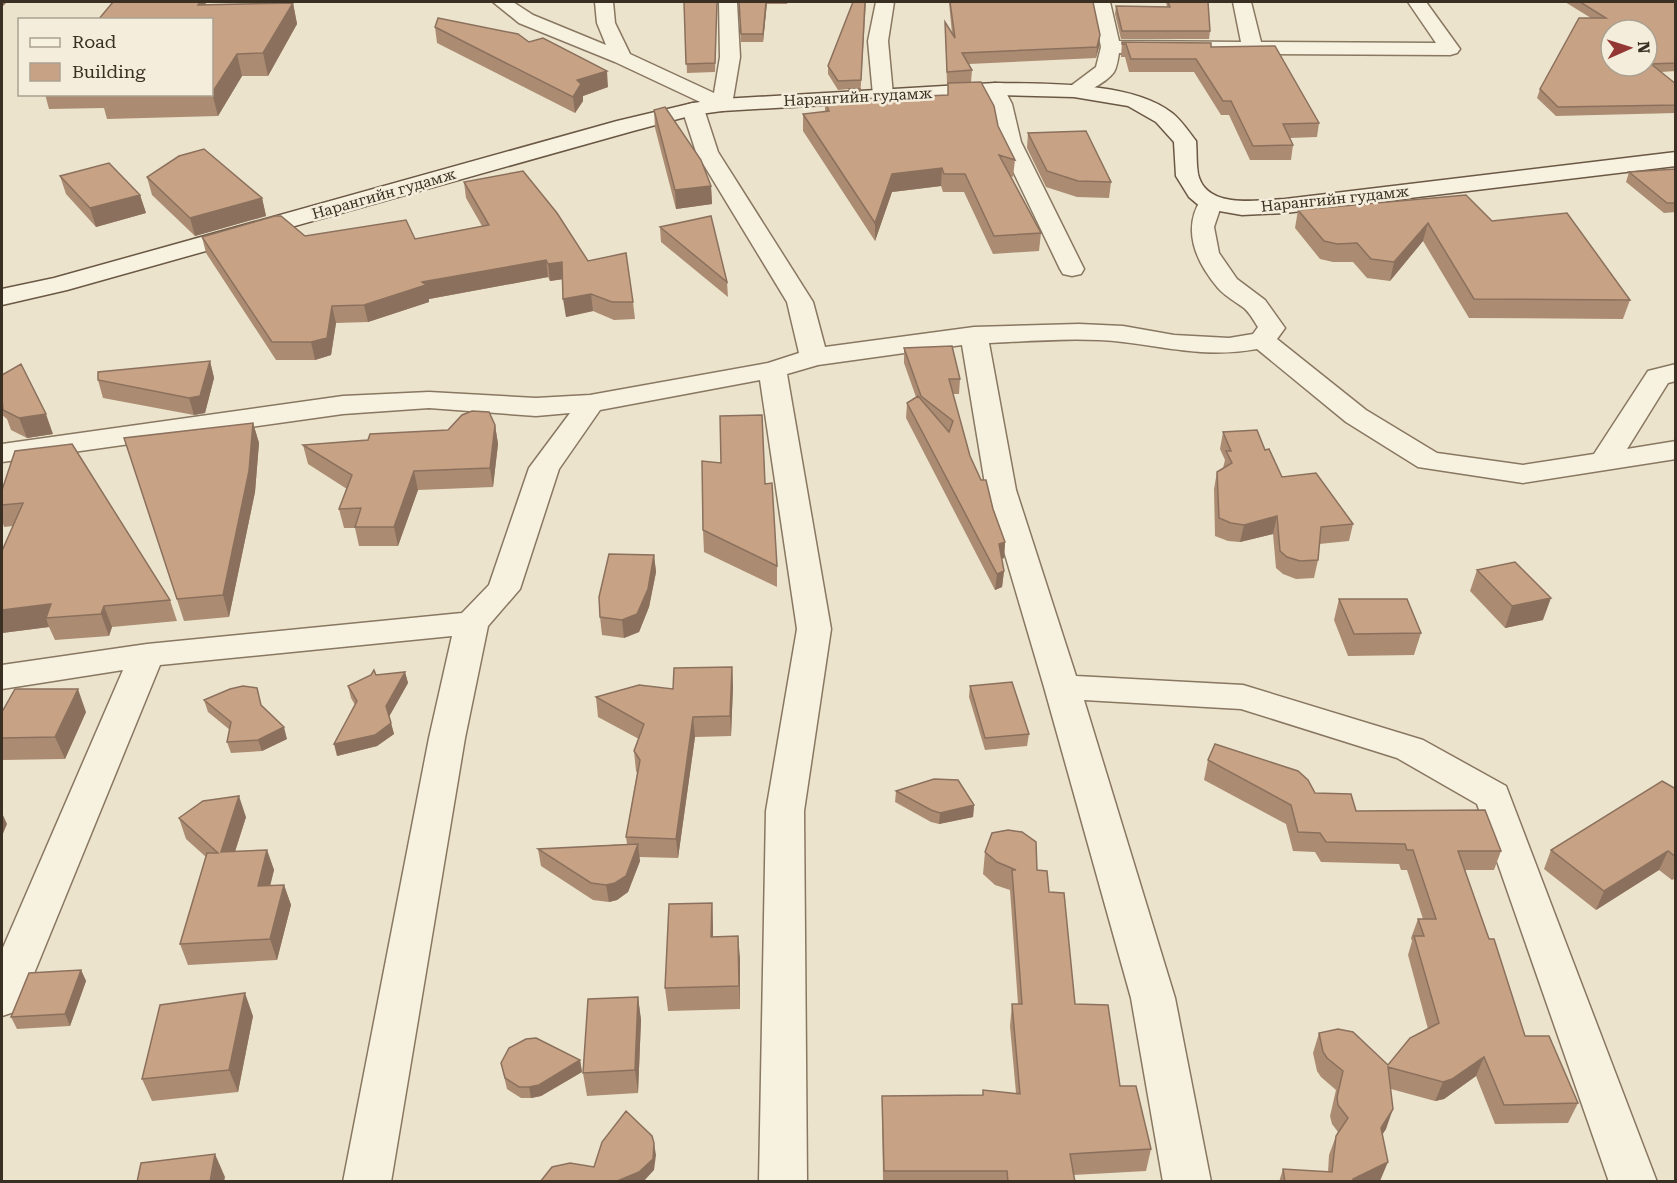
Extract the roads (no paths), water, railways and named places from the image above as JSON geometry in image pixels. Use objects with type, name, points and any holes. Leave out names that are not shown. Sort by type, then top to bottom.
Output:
[{"type":"street","points":[[502,2],[526,19],[622,58],[722,105],[730,57],[728,2]]},
{"type":"street","points":[[604,2],[606,23],[622,58]]},
{"type":"street","points":[[883,95],[878,41],[885,2]]},
{"type":"street","points":[[1074,91],[1105,70],[1111,47],[1101,2]]},
{"type":"street","points":[[1242,2],[1252,46]]},
{"type":"street","points":[[1111,47],[1252,46],[1450,49],[1417,2]]},
{"type":"street","points":[[995,89],[1002,104],[1010,142],[1072,269]]},
{"type":"street","name":"Нарангийн гудамж","points":[[2,297],[58,285],[693,109],[722,105],[995,89],[1074,91],[1134,101],[1164,117],[1185,141],[1186,176],[1197,192],[1210,203],[1242,208],[1286,206],[1676,159]]},
{"type":"street","points":[[693,109],[707,153],[801,302],[814,357]]},
{"type":"street","points":[[2,453],[343,405],[429,400],[536,407],[590,403],[772,370],[814,357],[974,335],[1079,332],[1123,334],[1174,342],[1229,346],[1262,340],[1272,328],[1256,304],[1228,284],[1207,253],[1202,227],[1210,203]]},
{"type":"street","points":[[974,335],[1001,490],[1062,687],[1153,998],[1187,1182]]},
{"type":"street","points":[[1262,340],[1356,416],[1429,461],[1523,474],[1606,459],[1676,450]]},
{"type":"street","points":[[772,370],[814,629],[785,812],[783,1182]]},
{"type":"street","points":[[1606,459],[1658,377],[1676,372]]},
{"type":"street","points":[[367,1182],[447,738],[472,623],[504,589],[544,468],[575,428],[590,403]]},
{"type":"street","points":[[2,677],[147,655],[472,623]]},
{"type":"street","points":[[2,998],[147,655]]},
{"type":"street","points":[[1062,687],[1243,697],[1410,749],[1493,796],[1633,1182]]}]
